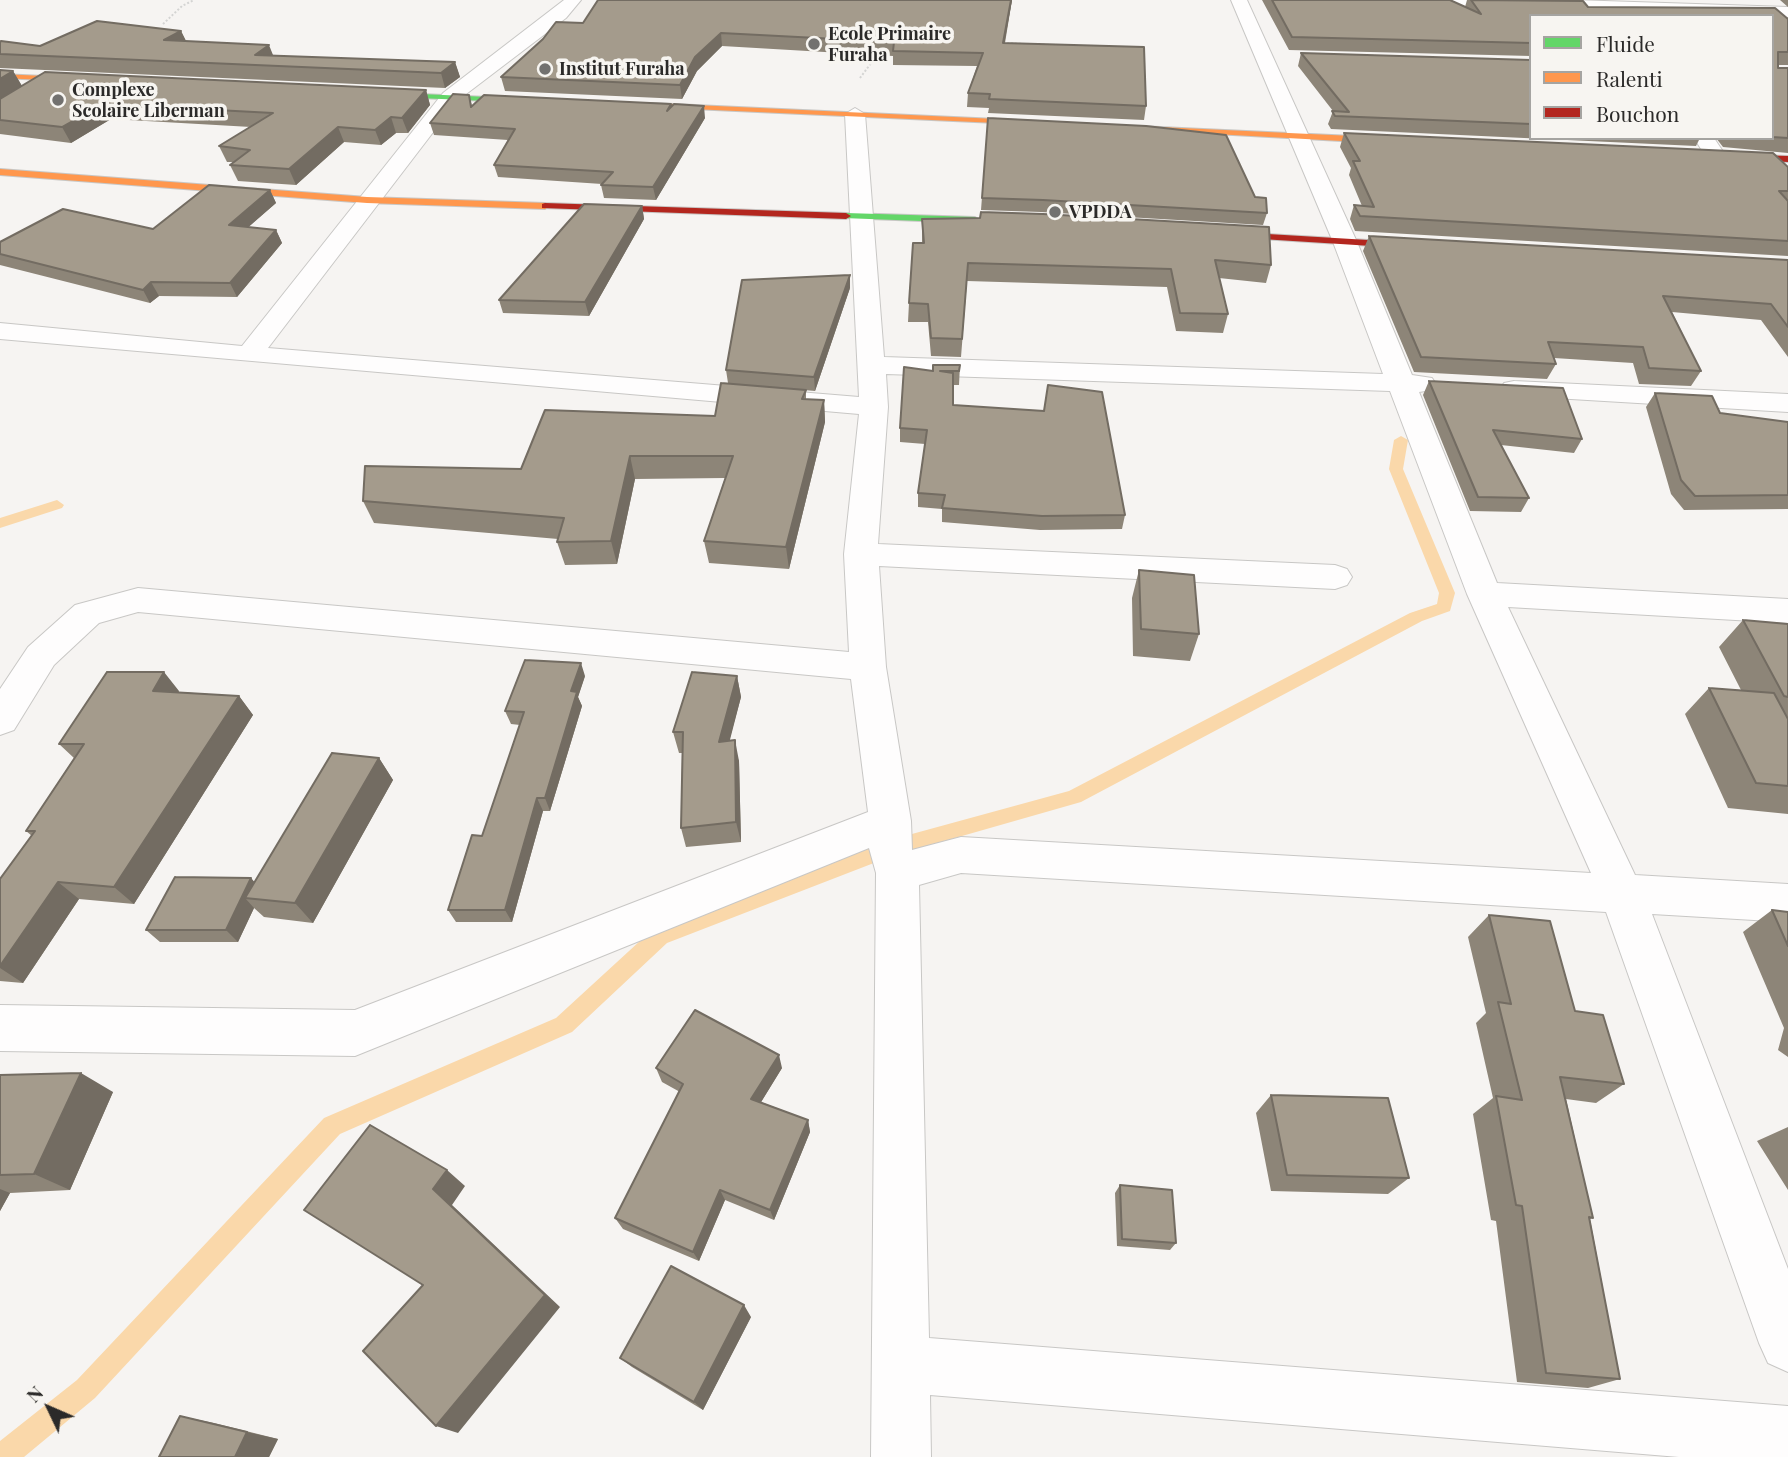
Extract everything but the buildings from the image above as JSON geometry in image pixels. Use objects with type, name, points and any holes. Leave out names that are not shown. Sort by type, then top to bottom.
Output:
[{"type":"street","points":[[249,355],[367,200],[450,97],[560,14],[573,0]]},
{"type":"street","points":[[1239,0],[1301,136],[1345,242],[1398,383],[1484,594],[1622,894],[1788,1343]]},
{"type":"street","points":[[1419,0],[1788,12]]},
{"type":"street","points":[[1263,57],[1289,58]]},
{"type":"street","points":[[0,76],[104,81]]},
{"type":"street","points":[[19,98],[48,79]]},
{"type":"street","points":[[353,93],[548,101]]},
{"type":"street","points":[[632,105],[1050,124]]},
{"type":"street","points":[[855,114],[864,218],[874,407],[862,554],[868,667],[890,821],[890,848],[897,873],[901,1457]]},
{"type":"street","points":[[1120,127],[1411,142]]},
{"type":"street","points":[[1707,150],[1780,159],[1788,174]]},
{"type":"street","points":[[0,172],[367,200],[986,220]]},
{"type":"street","points":[[1207,233],[1442,247]]},
{"type":"street","points":[[0,331],[249,355],[874,407]]},
{"type":"street","points":[[872,365],[1454,386]]},
{"type":"street","points":[[1482,387],[1788,403]]},
{"type":"street","points":[[862,554],[1335,577]]},
{"type":"street","points":[[1484,594],[1788,611]]},
{"type":"street","points":[[0,720],[41,656],[87,614],[138,600],[868,667]]},
{"type":"street","points":[[0,1028],[355,1033],[890,821]]},
{"type":"street","points":[[897,873],[961,855],[1788,904]]},
{"type":"street","points":[[899,1364],[1788,1436]]},
{"type":"path","points":[[163,24],[182,5],[194,0]]},
{"type":"path","points":[[998,43],[1088,47]]},
{"type":"path","points":[[855,114],[846,97],[880,51]]},
{"type":"waterway","points":[[2,1457],[86,1389],[332,1126],[564,1025],[660,936],[890,848],[1074,797],[1416,617],[1444,607],[1447,593],[1396,469],[1401,440]]},
{"type":"waterway","points":[[0,523],[57,505]]},
{"type":"traffic: fast","points":[[376,94],[533,101]]},
{"type":"traffic: fast","points":[[846,216],[975,220]]},
{"type":"traffic: slow","points":[[0,76],[89,80]]},
{"type":"traffic: slow","points":[[652,105],[1040,123]]},
{"type":"traffic: slow","points":[[1142,128],[1396,141]]},
{"type":"traffic: slow","points":[[0,172],[367,200],[545,206]]},
{"type":"traffic: jam","points":[[1726,157],[1788,159]]},
{"type":"traffic: jam","points":[[545,206],[846,216]]},
{"type":"traffic: jam","points":[[1217,234],[1419,246]]},
{"type":"place","name":"Ecole Primaire Furaha","points":[[814,44]]},
{"type":"place","name":"Institut Furaha","points":[[545,69]]},
{"type":"place","name":"Complexe Scolaire Liberman","points":[[58,100]]},
{"type":"place","name":"VPDDA","points":[[1055,212]]}]
